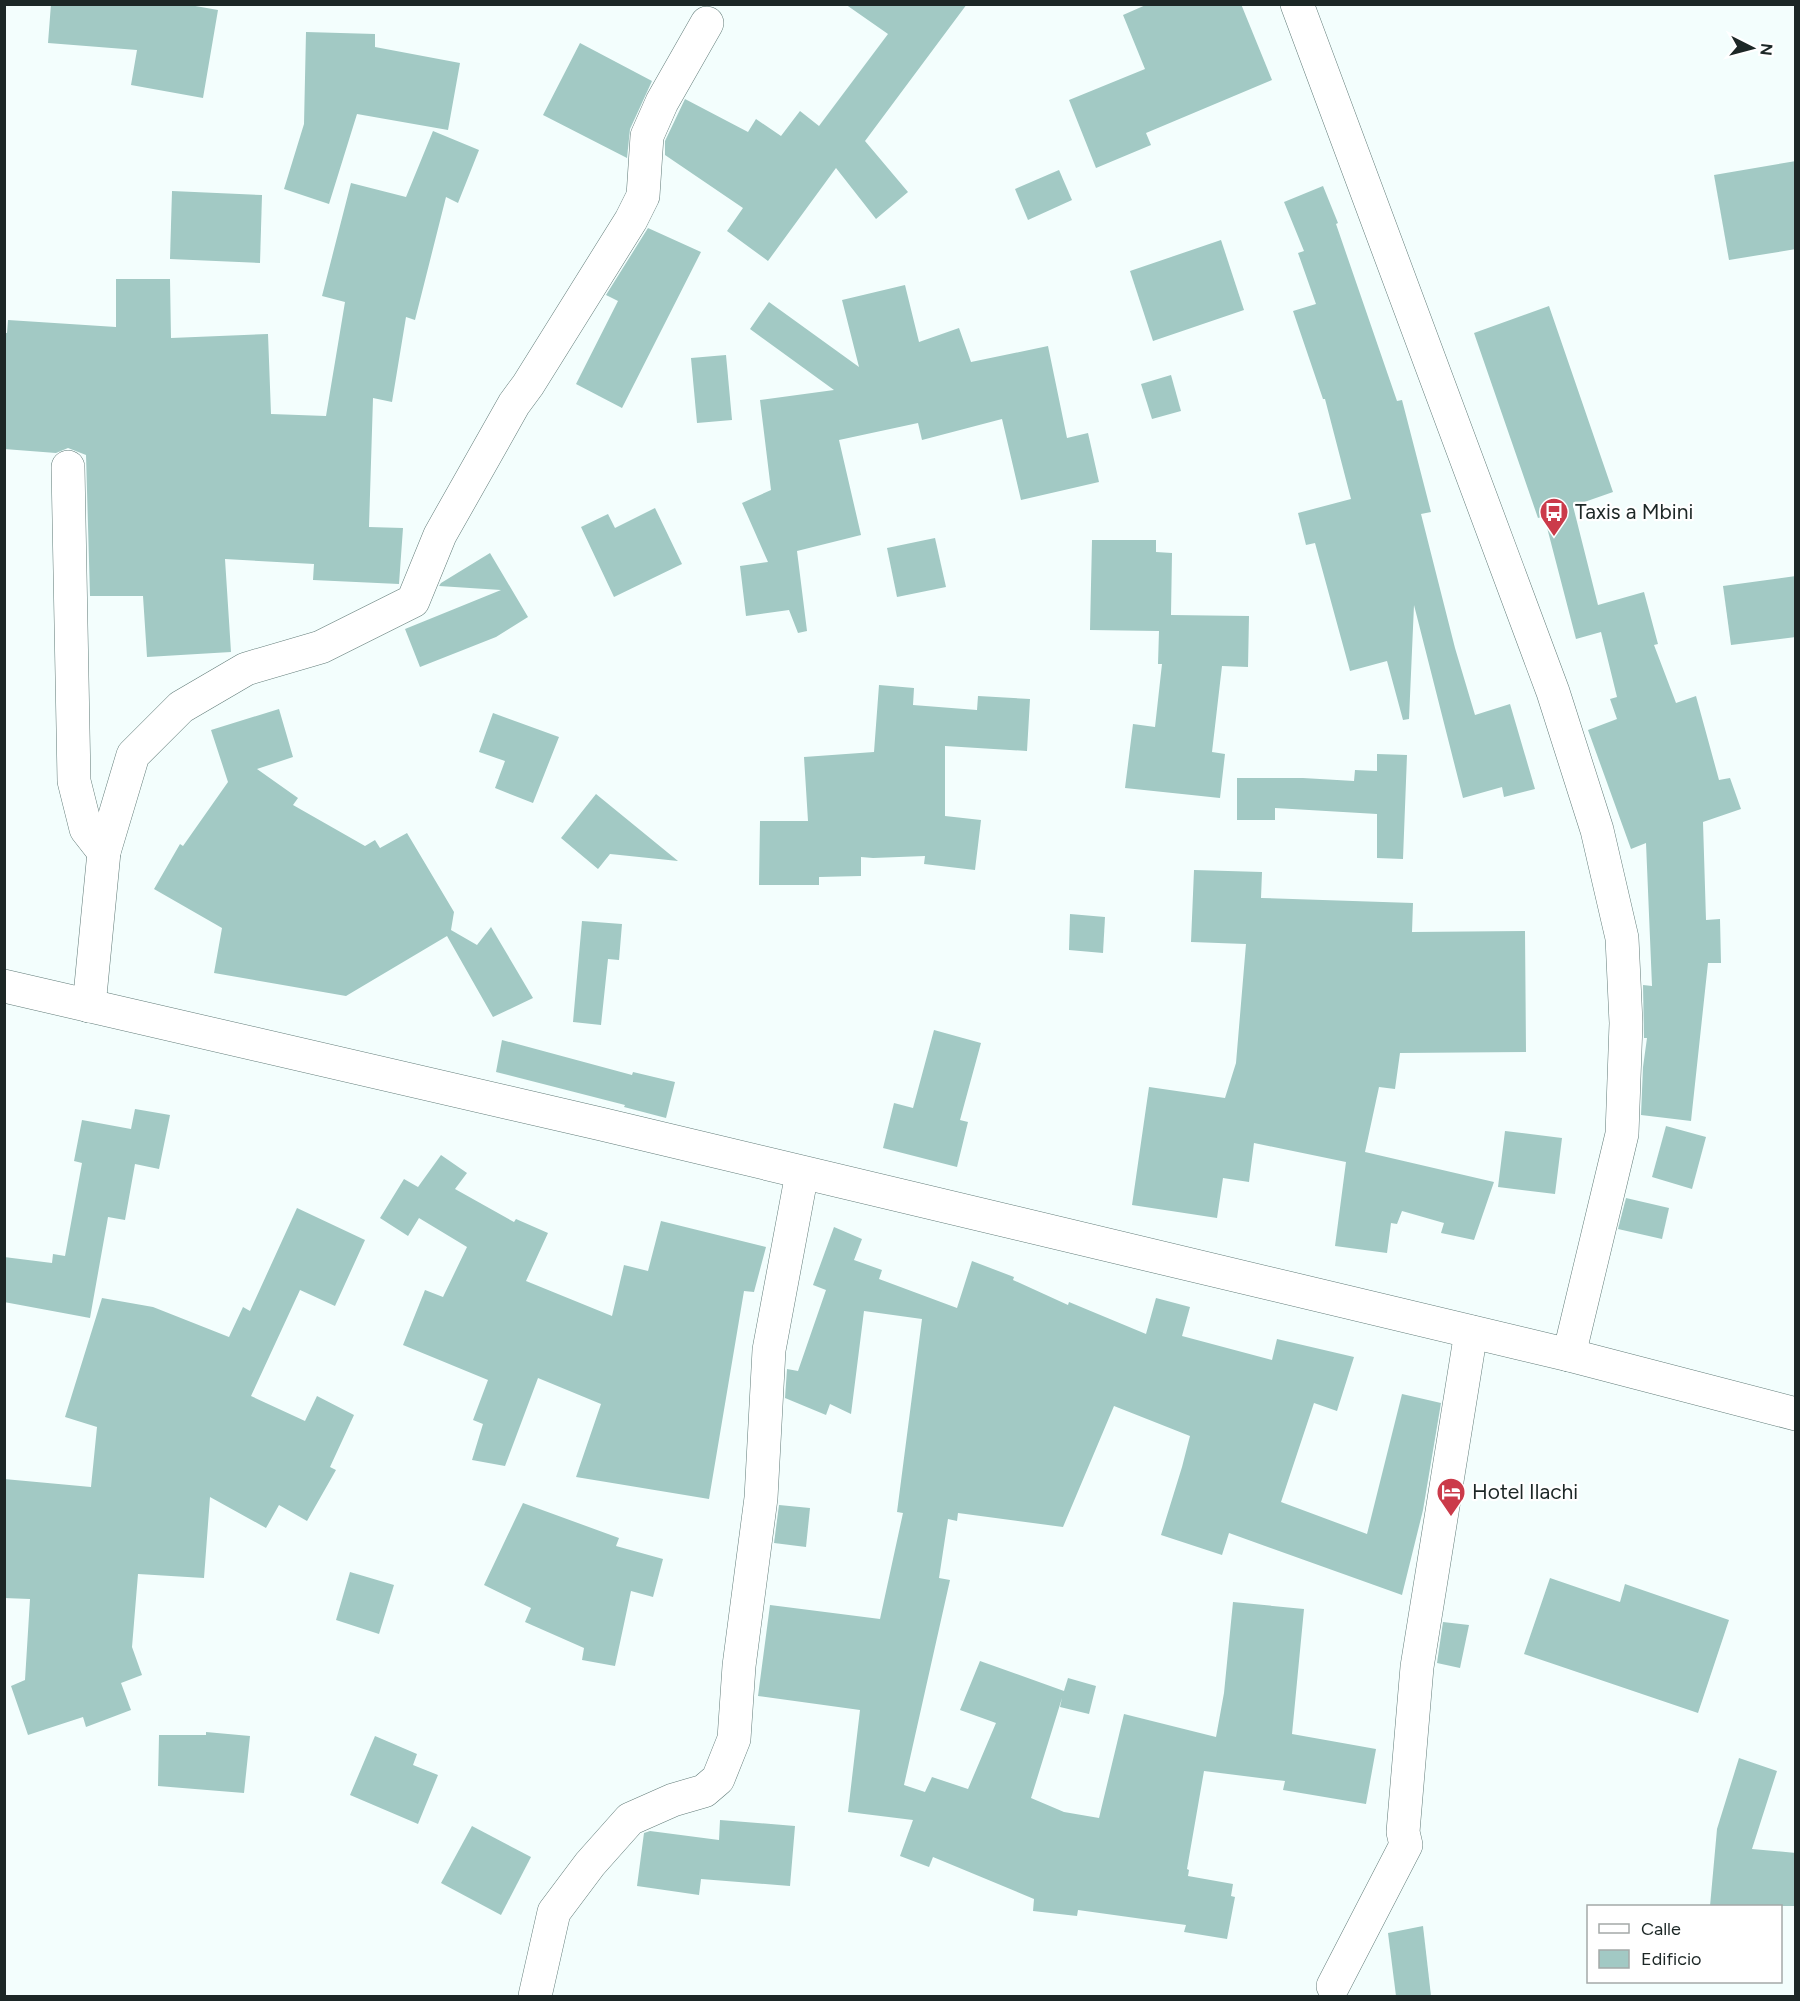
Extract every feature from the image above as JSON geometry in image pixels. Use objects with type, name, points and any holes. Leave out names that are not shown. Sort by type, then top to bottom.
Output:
[{"type":"street","points":[[1297,4],[1552,692],[1597,830],[1622,938],[1626,1023],[1622,1134],[1569,1355]]},
{"type":"street","points":[[89,1006],[104,852],[133,755],[181,707],[246,669],[321,647],[413,601],[440,536],[514,404],[631,220],[643,196],[646,136],[662,102],[707,23]]},
{"type":"street","points":[[68,467],[74,781],[86,829],[104,852]]},
{"type":"street","points":[[4,986],[601,1124],[1569,1355],[1796,1414]]},
{"type":"street","points":[[535,1996],[536,1983],[554,1912],[590,1864],[630,1820],[673,1800],[704,1791],[718,1779],[734,1739],[739,1666],[761,1497],[769,1350],[802,1173]]},
{"type":"street","points":[[1333,1986],[1406,1845],[1403,1832],[1417,1667],[1471,1332]]},
{"type":"building","points":[[51,4],[184,4],[218,10],[203,98],[131,85],[137,50],[48,43]]},
{"type":"building","points":[[845,4],[967,4],[865,141],[908,192],[876,219],[836,168],[768,261],[727,231],[743,208],[665,155],[665,141],[685,99],[748,132],[756,119],[781,136],[800,111],[819,126],[888,34]]},
{"type":"building","points":[[1148,4],[1241,4],[1272,80],[1146,133],[1151,145],[1096,168],[1069,100],[1145,69],[1123,15]]},
{"type":"building","points":[[306,32],[375,34],[375,47],[460,63],[448,130],[357,114],[329,204],[284,189],[304,124]]},
{"type":"building","points":[[580,43],[652,81],[630,129],[627,158],[543,115]]},
{"type":"building","points":[[433,131],[479,150],[458,203],[446,197],[415,320],[406,317],[392,402],[373,398],[369,527],[403,528],[399,584],[313,580],[314,564],[225,559],[231,652],[147,657],[143,596],[90,596],[86,455],[68,448],[56,453],[4,449],[4,333],[7,333],[8,320],[116,327],[116,279],[170,279],[171,338],[268,334],[271,414],[326,416],[345,302],[322,296],[351,183],[406,197]]},
{"type":"building","points":[[1796,161],[1796,249],[1729,260],[1714,175]]},
{"type":"building","points":[[1059,170],[1072,200],[1028,220],[1015,189]]},
{"type":"building","points":[[1323,186],[1338,223],[1336,224],[1397,401],[1402,400],[1431,512],[1421,514],[1455,648],[1475,715],[1510,704],[1535,789],[1504,797],[1502,787],[1463,798],[1414,605],[1409,719],[1403,720],[1387,661],[1350,671],[1315,543],[1306,545],[1298,513],[1351,499],[1325,399],[1323,399],[1293,311],[1316,304],[1298,253],[1304,251],[1284,202]]},
{"type":"building","points":[[172,191],[262,195],[260,263],[170,259]]},
{"type":"building","points":[[648,228],[701,252],[622,408],[576,384],[618,301],[606,295]]},
{"type":"building","points":[[1221,240],[1244,310],[1153,341],[1130,271]]},
{"type":"building","points":[[905,285],[919,342],[959,328],[971,362],[1048,346],[1067,438],[1088,433],[1099,482],[1021,500],[1002,419],[922,440],[918,423],[839,440],[861,535],[797,551],[807,631],[798,633],[789,610],[746,616],[740,566],[768,562],[742,503],[771,490],[760,400],[834,390],[750,329],[769,302],[859,367],[842,300]]},
{"type":"building","points":[[1549,306],[1613,492],[1573,506],[1598,605],[1644,592],[1658,644],[1654,645],[1676,703],[1696,696],[1719,780],[1730,778],[1741,809],[1703,822],[1706,920],[1720,919],[1721,963],[1708,963],[1691,1121],[1641,1115],[1647,1038],[1644,1038],[1643,985],[1652,986],[1646,843],[1631,849],[1588,730],[1617,719],[1610,699],[1617,697],[1601,632],[1576,639],[1544,516],[1538,518],[1474,333]]},
{"type":"building","points":[[726,355],[732,420],[697,423],[691,358]]},
{"type":"building","points":[[1171,375],[1181,411],[1152,419],[1141,384]]},
{"type":"building","points":[[655,508],[682,564],[614,597],[581,527],[608,514],[615,528]]},
{"type":"building","points":[[935,538],[946,587],[897,597],[887,548]]},
{"type":"building","points":[[1092,540],[1156,540],[1156,552],[1172,553],[1171,615],[1249,616],[1248,667],[1222,666],[1212,752],[1225,754],[1220,798],[1125,788],[1133,724],[1155,727],[1162,664],[1158,664],[1159,631],[1090,630]]},
{"type":"building","points":[[490,553],[528,617],[496,637],[420,667],[405,629],[501,590],[439,586]]},
{"type":"building","points":[[1796,576],[1796,637],[1731,645],[1723,586]]},
{"type":"building","points":[[879,685],[914,688],[913,705],[977,710],[978,696],[1030,699],[1027,751],[945,746],[945,816],[981,820],[975,870],[924,864],[925,856],[861,857],[861,876],[819,877],[819,885],[759,885],[760,821],[808,821],[804,757],[874,752]]},
{"type":"building","points":[[279,709],[293,757],[257,769],[298,798],[293,805],[365,846],[375,840],[380,848],[407,833],[454,912],[451,930],[477,945],[491,927],[533,998],[493,1017],[447,936],[346,996],[214,973],[222,928],[154,889],[180,844],[183,846],[228,782],[211,730]]},
{"type":"building","points":[[493,713],[559,737],[533,803],[495,788],[505,761],[479,752]]},
{"type":"building","points":[[1377,754],[1407,755],[1403,859],[1377,858],[1377,814],[1275,808],[1275,820],[1237,820],[1237,778],[1354,781],[1355,770],[1377,771]]},
{"type":"building","points":[[596,794],[678,861],[610,854],[598,869],[561,838]]},
{"type":"building","points":[[1194,870],[1262,872],[1261,898],[1413,903],[1412,932],[1525,931],[1526,1052],[1400,1053],[1395,1089],[1379,1087],[1365,1152],[1494,1182],[1474,1240],[1441,1233],[1444,1223],[1402,1211],[1397,1224],[1391,1223],[1387,1253],[1335,1246],[1346,1162],[1254,1143],[1249,1182],[1223,1178],[1217,1218],[1132,1205],[1149,1087],[1225,1098],[1236,1063],[1246,944],[1191,942]]},
{"type":"building","points":[[1070,914],[1105,917],[1103,953],[1069,950]]},
{"type":"building","points":[[582,921],[622,924],[619,960],[608,959],[601,1025],[573,1022]]},
{"type":"building","points":[[934,1030],[981,1043],[960,1120],[968,1122],[957,1167],[883,1148],[894,1103],[913,1108]]},
{"type":"building","points":[[502,1040],[632,1075],[633,1072],[675,1082],[666,1118],[624,1107],[625,1105],[496,1072]]},
{"type":"building","points":[[135,1109],[170,1115],[159,1169],[135,1164],[125,1220],[108,1217],[90,1318],[4,1302],[4,1257],[52,1263],[53,1254],[65,1256],[82,1163],[74,1161],[82,1120],[131,1129]]},
{"type":"building","points":[[1666,1126],[1706,1137],[1692,1189],[1652,1177]]},
{"type":"building","points":[[1505,1131],[1562,1138],[1555,1194],[1498,1187]]},
{"type":"building","points":[[441,1155],[467,1173],[455,1189],[514,1222],[516,1219],[548,1233],[526,1281],[612,1316],[624,1265],[648,1271],[661,1221],[766,1247],[754,1292],[744,1291],[709,1499],[576,1477],[601,1404],[538,1378],[505,1466],[472,1460],[483,1424],[473,1420],[488,1380],[403,1345],[425,1290],[443,1297],[467,1247],[419,1218],[408,1236],[380,1218],[404,1179],[418,1187]]},
{"type":"building","points":[[1626,1198],[1669,1208],[1662,1239],[1618,1229]]},
{"type":"building","points":[[297,1208],[365,1240],[335,1306],[300,1290],[251,1396],[305,1421],[317,1396],[354,1415],[330,1467],[336,1470],[307,1521],[279,1505],[266,1528],[210,1497],[204,1578],[138,1574],[132,1647],[142,1675],[121,1683],[131,1710],[86,1727],[83,1717],[28,1735],[11,1686],[25,1680],[30,1599],[4,1598],[4,1479],[91,1487],[97,1427],[65,1417],[102,1298],[153,1307],[229,1337],[243,1307],[250,1311]]},
{"type":"building","points":[[834,1227],[862,1239],[854,1260],[882,1270],[879,1279],[957,1308],[972,1261],[1014,1277],[1013,1280],[1068,1305],[1069,1302],[1146,1334],[1156,1298],[1190,1307],[1182,1336],[1272,1360],[1277,1339],[1354,1357],[1337,1411],[1314,1403],[1281,1502],[1367,1534],[1402,1394],[1441,1403],[1423,1510],[1402,1595],[1229,1533],[1222,1555],[1161,1535],[1190,1436],[1114,1406],[1063,1527],[958,1513],[957,1521],[948,1519],[939,1578],[950,1580],[904,1785],[925,1792],[932,1777],[968,1789],[996,1723],[960,1710],[980,1661],[1064,1691],[1068,1678],[1096,1686],[1089,1714],[1060,1707],[1062,1698],[1031,1798],[1064,1812],[1099,1818],[1124,1714],[1216,1737],[1224,1693],[1233,1602],[1304,1609],[1292,1734],[1376,1749],[1366,1804],[1283,1790],[1285,1781],[1204,1771],[1187,1869],[1189,1870],[1188,1876],[1233,1884],[1231,1896],[1235,1897],[1227,1939],[1184,1932],[1186,1925],[1078,1910],[1077,1916],[1033,1911],[1034,1899],[933,1857],[929,1867],[900,1856],[913,1820],[848,1812],[860,1710],[758,1696],[770,1605],[880,1619],[903,1513],[897,1512],[922,1319],[864,1311],[851,1414],[830,1404],[826,1415],[785,1398],[787,1369],[798,1371],[826,1290],[813,1285]]},
{"type":"building","points":[[523,1503],[619,1538],[616,1546],[663,1559],[653,1597],[631,1591],[615,1666],[582,1660],[584,1648],[525,1622],[531,1608],[484,1585]]},
{"type":"building","points":[[779,1505],[810,1508],[806,1547],[774,1543]]},
{"type":"building","points":[[350,1572],[394,1585],[379,1634],[336,1620]]},
{"type":"building","points":[[1550,1578],[1620,1602],[1625,1584],[1729,1620],[1698,1713],[1524,1654]]},
{"type":"building","points":[[1443,1622],[1469,1625],[1460,1668],[1437,1663]]},
{"type":"building","points":[[206,1732],[250,1736],[244,1793],[158,1786],[159,1735],[206,1735]]},
{"type":"building","points":[[375,1736],[417,1754],[413,1765],[438,1775],[418,1824],[350,1795]]},
{"type":"building","points":[[1739,1758],[1777,1771],[1752,1849],[1796,1853],[1796,1906],[1710,1905],[1717,1829]]},
{"type":"building","points":[[720,1820],[795,1826],[790,1886],[701,1879],[699,1895],[637,1886],[644,1833],[650,1831],[719,1840]]},
{"type":"building","points":[[472,1826],[531,1857],[501,1915],[441,1883]]},
{"type":"building","points":[[1423,1926],[1431,1996],[1396,1996],[1388,1933]]},
{"type":"place","name":"Taxis a Mbini","points":[[1554,538]]},
{"type":"place","name":"Hotel Ilachi","points":[[1451,1518]]}]
